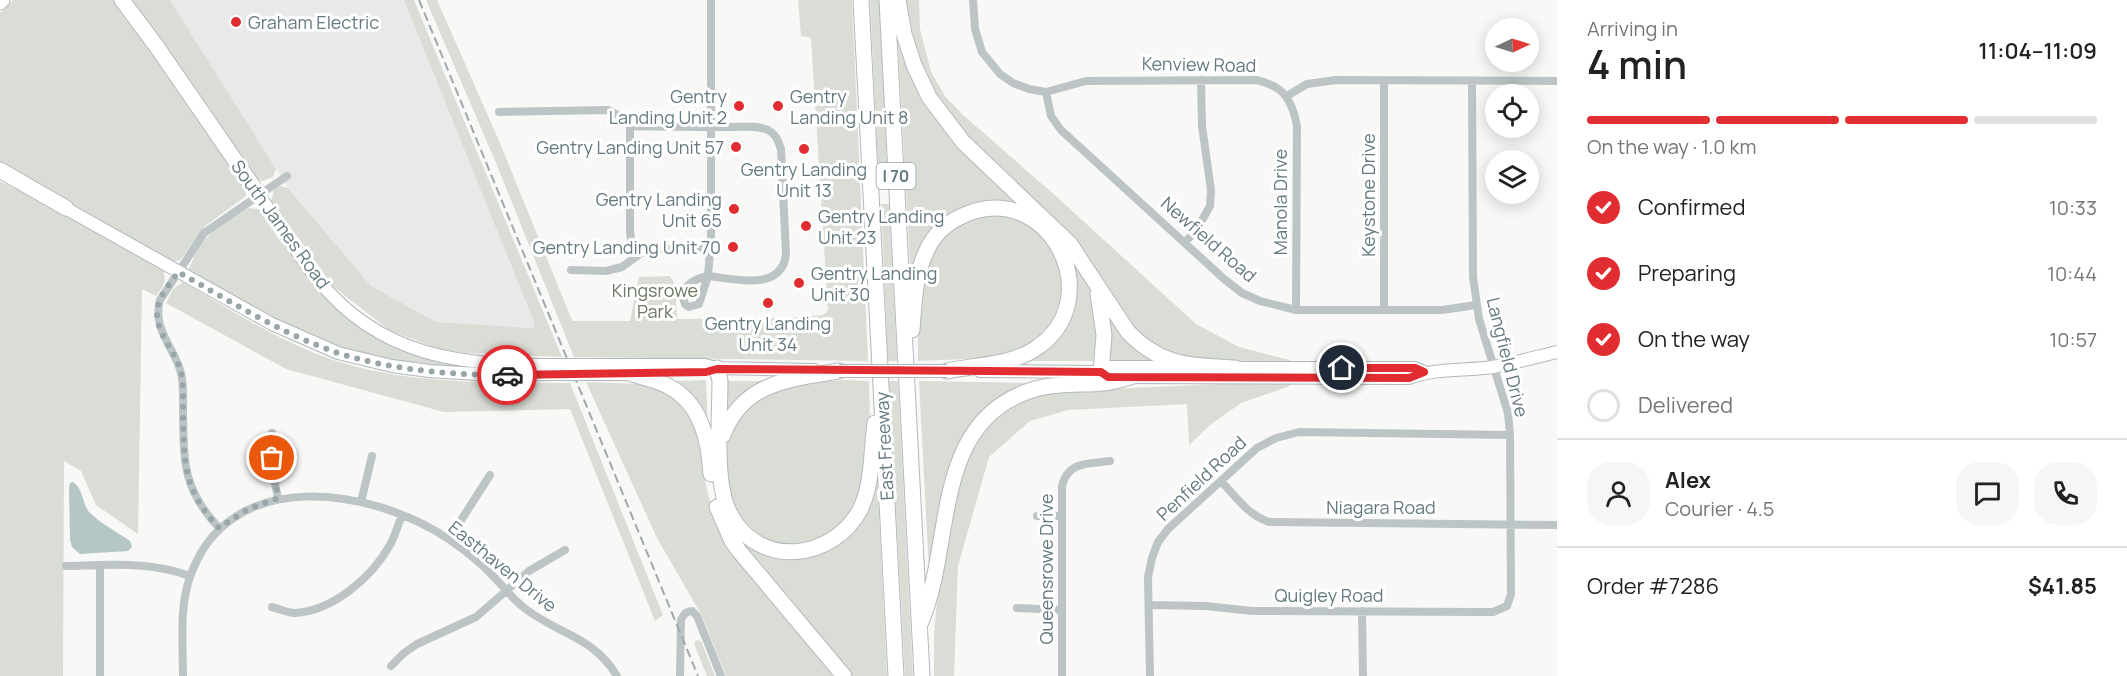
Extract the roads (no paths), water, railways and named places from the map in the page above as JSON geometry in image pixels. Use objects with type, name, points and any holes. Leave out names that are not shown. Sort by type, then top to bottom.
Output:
[{"type":"highway","name":"South James Road","points":[[122,0],[259,195]]},
{"type":"highway","name":"East Freeway","points":[[861,0],[896,676]]},
{"type":"highway","name":"East Freeway","points":[[887,0],[922,676]]},
{"type":"highway","points":[[898,0],[904,34],[929,98],[963,142],[1070,244],[1128,332],[1151,352],[1178,362],[1235,368]]},
{"type":"highway","name":"South James Road","points":[[0,170],[66,208]]},
{"type":"highway","points":[[905,353],[912,333],[921,265],[927,248],[935,236],[958,217],[981,209],[1011,210],[1030,217],[1054,239],[1066,262],[1069,288],[1061,321],[1042,344],[1025,354],[947,371]]},
{"type":"highway","points":[[1096,284],[1104,335],[1101,372]]},
{"type":"highway","points":[[717,369],[720,381],[722,489],[729,513],[745,534],[765,546],[787,552],[812,549],[828,543],[843,532],[861,508],[869,476],[875,424],[882,396]]},
{"type":"highway","points":[[717,369],[713,381],[710,458],[714,498],[732,541],[755,572],[844,676]]},
{"type":"highway","points":[[720,444],[735,411],[750,396],[784,381],[839,370]]},
{"type":"highway","points":[[632,374],[670,387],[687,400],[701,423],[710,458]]},
{"type":"highway","points":[[919,627],[931,598],[946,511],[962,454],[982,421],[995,408],[1037,388],[1106,383],[1131,377]]},
{"type":"main road","points":[[0,178],[66,208]]},
{"type":"main road","name":"South James Road","points":[[259,195],[321,283],[352,313],[373,328],[404,345],[452,359],[553,370]]},
{"type":"main road","name":"South James Road","points":[[66,208],[272,324],[338,352],[392,366],[495,375],[553,370],[705,365],[717,369]]},
{"type":"main road","name":"South James Road","points":[[594,370],[632,374],[706,372],[717,369],[1101,372],[1108,377],[1409,378],[1424,372],[1448,372],[1495,366],[1557,352]]},
{"type":"main road","name":"South James Road","points":[[1101,372],[1108,367],[1415,368],[1424,372]]},
{"type":"street","points":[[630,126],[711,127],[759,128],[769,131],[777,138],[781,149],[786,254],[785,264],[780,273],[771,278],[751,279],[708,276],[710,249],[711,127],[711,0]]},
{"type":"street","name":"Kenview Road","points":[[973,0],[975,29],[982,52],[1000,74],[1013,83],[1029,89],[1046,92],[1086,81],[1256,80],[1273,85],[1287,96]]},
{"type":"street","points":[[1185,242],[1196,231],[1210,206],[1211,190],[1202,126],[1201,80]]},
{"type":"street","points":[[1287,96],[1307,84],[1336,80],[1557,81]]},
{"type":"street","name":"Keystone Drive","points":[[1384,81],[1384,310]]},
{"type":"street","name":"Langfield Drive","points":[[1472,81],[1473,277],[1476,305],[1508,413],[1510,435],[1511,594],[1507,606]]},
{"type":"street","name":"Newfield Road","points":[[1046,92],[1051,116],[1061,130],[1223,278],[1242,292],[1260,301],[1296,310],[1442,310],[1476,305]]},
{"type":"street","name":"Manola Drive","points":[[1287,96],[1294,111],[1297,126],[1296,310]]},
{"type":"street","points":[[499,112],[608,110],[622,117],[630,126],[630,232],[631,239],[641,253]]},
{"type":"street","points":[[183,676],[183,614],[190,576],[199,556],[219,528],[197,500],[190,485],[184,450],[182,376],[163,335],[157,312],[160,300],[204,233],[287,176]]},
{"type":"street","points":[[571,270],[606,271],[622,267],[641,253],[657,249],[710,249]]},
{"type":"street","name":"Penfield Road","points":[[1150,676],[1148,577],[1158,542],[1168,529],[1257,448],[1276,438],[1299,432],[1510,435]]},
{"type":"street","points":[[272,433],[273,474],[278,498]]},
{"type":"street","points":[[361,502],[372,456]]},
{"type":"street","name":"Queensrowe Drive","points":[[1062,676],[1062,486],[1064,477],[1071,469],[1080,465],[1110,461]]},
{"type":"street","points":[[448,539],[490,475]]},
{"type":"street","name":"Niagara Road","points":[[1221,481],[1246,509],[1258,518],[1269,522],[1557,525]]},
{"type":"street","name":"Easthaven Drive","points":[[219,528],[248,509],[278,498],[312,496],[361,502],[402,515],[448,539],[479,563],[536,617],[586,642],[601,654],[616,676]]},
{"type":"street","points":[[272,607],[287,612],[303,611],[319,607],[348,591],[379,561],[390,545],[402,515]]},
{"type":"street","points":[[1037,516],[1062,516]]},
{"type":"street","points":[[391,666],[417,644],[476,616],[529,571],[565,550]]},
{"type":"street","points":[[100,565],[100,676]]},
{"type":"street","points":[[66,566],[139,565],[159,567],[190,576]]},
{"type":"street","name":"Quigley Road","points":[[1149,605],[1206,606],[1252,611],[1493,612],[1507,606]]},
{"type":"street","points":[[1017,608],[1062,610]]},
{"type":"street","points":[[681,676],[681,620],[688,611],[692,611],[697,616],[721,676]]},
{"type":"street","points":[[1362,611],[1363,676]]},
{"type":"railway","points":[[419,0],[698,676]]},
{"type":"place","name":"Graham Electric","points":[[236,22]]},
{"type":"place","name":"Gentry Landing Unit 2","points":[[739,106]]},
{"type":"place","name":"Gentry Landing Unit 8","points":[[778,106]]},
{"type":"place","name":"Gentry Landing Unit 57","points":[[736,147]]},
{"type":"place","name":"Gentry Landing Unit 13","points":[[804,149]]},
{"type":"place","name":"Gentry Landing Unit 65","points":[[734,209]]},
{"type":"place","name":"Gentry Landing Unit 23","points":[[806,226]]},
{"type":"place","name":"Gentry Landing Unit 70","points":[[733,247]]},
{"type":"place","name":"Gentry Landing Unit 30","points":[[799,283]]},
{"type":"place","name":"Gentry Landing Unit 34","points":[[768,303]]},
{"type":"park label","name":"Kingsrowe Park","points":[[655,300]]}]
